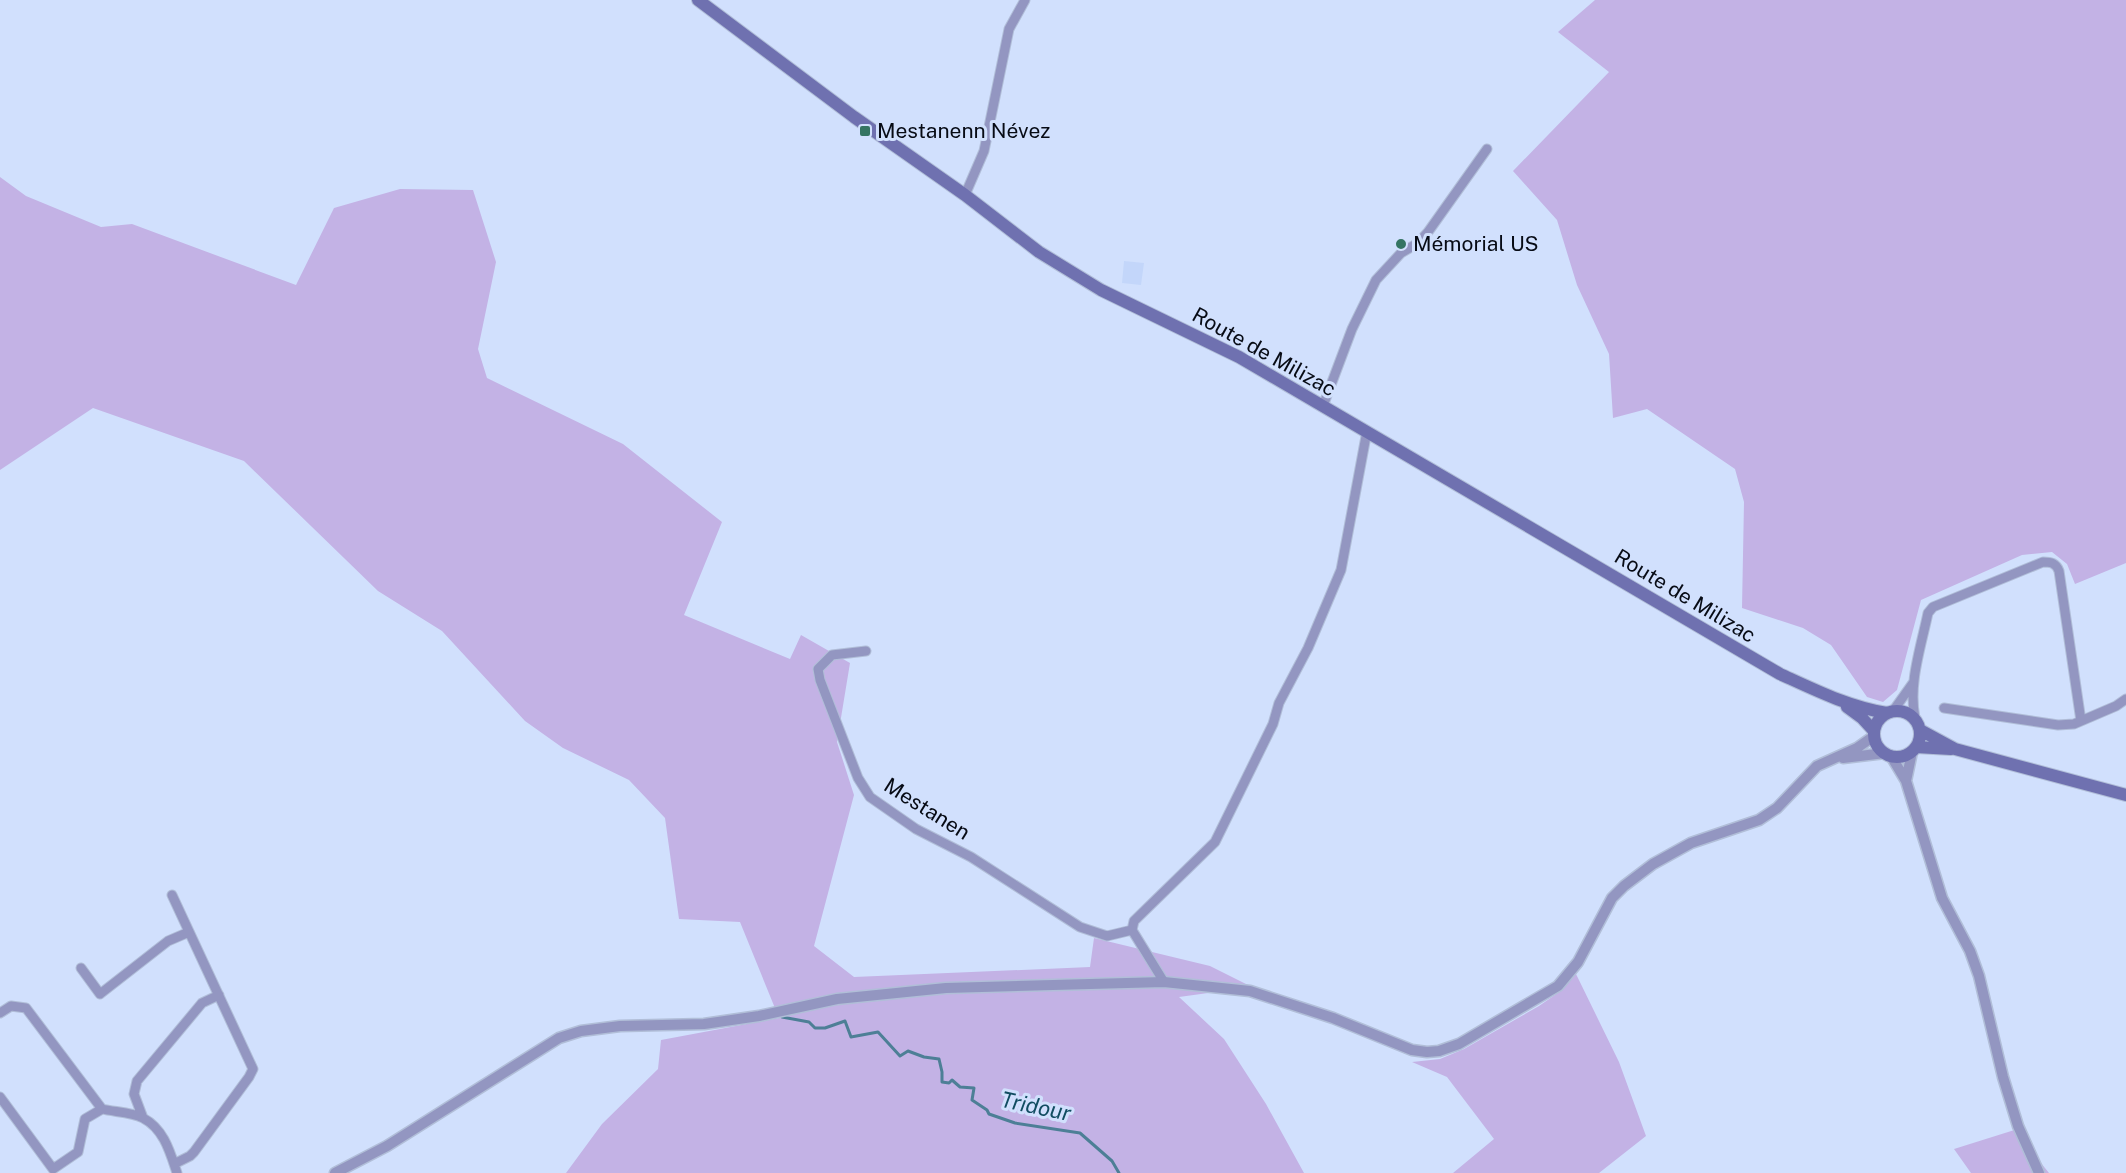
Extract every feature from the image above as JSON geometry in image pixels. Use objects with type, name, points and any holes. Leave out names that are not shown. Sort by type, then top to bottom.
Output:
[{"type":"main road","name":"Route de Milizac","points":[[698,0],[854,117],[965,195],[1039,252],[1101,290],[1239,357],[1780,674],[1837,700],[1870,710],[1890,712]]},
{"type":"main road","name":"Route de Milizac","points":[[1837,700],[1862,718],[1874,734]]},
{"type":"main road","points":[[1914,750],[1920,741],[1920,730],[1915,718],[1905,711],[1890,712],[1876,722],[1874,734],[1878,746],[1888,754],[1899,757],[1914,750],[1955,749]]},
{"type":"main road","points":[[1920,730],[1955,749],[2126,795]]},
{"type":"street","points":[[965,195],[984,151],[1009,29],[1025,0]]},
{"type":"street","points":[[1323,406],[1352,329],[1376,280],[1401,253],[1418,243],[1428,232],[1487,149]]},
{"type":"street","points":[[1164,982],[1132,930],[1134,921],[1215,842],[1273,724],[1279,703],[1308,648],[1341,570],[1367,431]]},
{"type":"street","points":[[1915,718],[1912,704],[1913,683],[1928,613],[1933,607],[2043,562],[2050,562],[2060,571],[2081,722]]},
{"type":"street","name":"Mestanen","points":[[866,651],[832,655],[818,669],[820,680],[858,778],[870,797],[916,829],[971,857],[1080,927],[1107,936],[1132,930]]},
{"type":"street","points":[[1890,712],[1913,683]]},
{"type":"street","points":[[1944,708],[2058,725],[2081,722],[2126,699]]},
{"type":"street","points":[[335,1173],[387,1146],[559,1038],[581,1031],[620,1026],[705,1024],[759,1016],[837,999],[946,988],[1164,982],[1251,991],[1333,1018],[1412,1050],[1439,1051],[1459,1044],[1558,986],[1578,962],[1612,898],[1631,880],[1653,864],[1691,843],[1759,820],[1777,808],[1817,766],[1857,748],[1874,734]]},
{"type":"street","points":[[1906,781],[1914,750]]},
{"type":"street","points":[[1831,760],[1888,754],[1906,781],[1942,898],[1970,951],[1979,976],[2003,1077],[2018,1126],[2039,1173]]},
{"type":"street","points":[[0,1012],[11,1006],[26,1008],[102,1109],[143,1118],[159,1131],[175,1168],[194,1152],[253,1070],[172,895]]},
{"type":"street","points":[[81,968],[100,994],[168,941],[189,932]]},
{"type":"street","points":[[143,1118],[134,1094],[137,1081],[202,1004],[219,995]]},
{"type":"street","points":[[0,1097],[53,1169],[78,1152],[85,1119],[102,1109]]},
{"type":"shaded area","points":[[1595,0],[2126,0],[2126,563],[2075,584],[2067,564],[2052,552],[2022,555],[1921,600],[1897,690],[1883,702],[1867,697],[1831,645],[1803,628],[1742,608],[1744,502],[1735,469],[1647,409],[1613,418],[1609,354],[1577,285],[1557,220],[1513,171],[1609,72],[1558,32]]},
{"type":"shaded area","points":[[0,177],[26,196],[101,227],[132,224],[296,285],[334,208],[400,189],[473,190],[496,262],[478,349],[487,378],[623,444],[722,522],[684,615],[790,659],[801,635],[850,663],[837,742],[854,795],[814,946],[854,977],[1090,967],[1094,938],[1210,966],[1252,987],[1179,997],[1224,1039],[1266,1104],[1304,1173],[566,1173],[602,1124],[658,1069],[661,1040],[779,1018],[740,922],[679,919],[665,818],[629,780],[563,748],[525,721],[442,631],[378,591],[244,461],[93,408],[0,470]]},
{"type":"shaded area","points":[[1124,261],[1144,263],[1141,285],[1122,283]]},
{"type":"shaded area","points":[[1576,974],[1619,1062],[1646,1136],[1599,1173],[1453,1173],[1494,1139],[1447,1077],[1412,1062],[1440,1059],[1464,1049],[1539,1006],[1562,990]]},
{"type":"shaded area","points":[[2024,1127],[2037,1158],[2049,1173],[1971,1173],[1954,1149]]},
{"type":"waterway","name":"Tridour","points":[[782,1017],[809,1022],[815,1028],[825,1028],[845,1021],[851,1037],[878,1032],[900,1056],[908,1051],[924,1057],[939,1059],[942,1082],[949,1083],[952,1080],[960,1087],[974,1088],[972,1100],[987,1110],[989,1114],[1015,1123],[1080,1133],[1112,1161],[1119,1173]]},
{"type":"place","name":"Mestanenn Névez","points":[[865,131]]},
{"type":"place","name":"Mémorial US","points":[[1401,244]]}]
